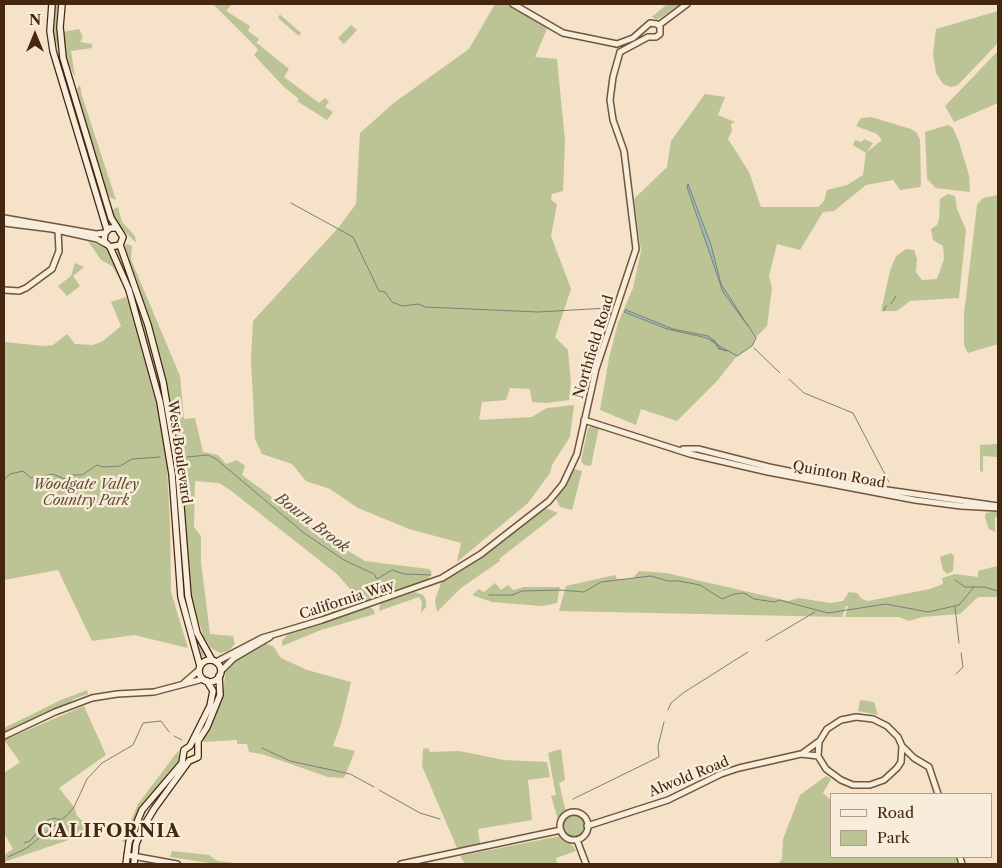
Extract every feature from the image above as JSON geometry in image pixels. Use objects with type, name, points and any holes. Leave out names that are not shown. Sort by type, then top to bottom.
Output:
[{"type":"main road","points":[[52,4],[50,31],[116,228],[123,237],[120,245],[108,246],[103,237],[106,232],[116,228]]},
{"type":"main road","points":[[62,4],[56,62],[106,232]]},
{"type":"main road","name":"West Boulevard","points":[[120,245],[148,325],[163,382],[178,469],[188,596],[197,634],[214,661]]},
{"type":"main road","name":"West Boulevard","points":[[108,246],[118,262],[132,299],[160,402],[172,474],[181,597],[200,668]]},
{"type":"main road","points":[[126,864],[134,828],[142,810],[180,766],[184,750],[190,746],[213,700],[213,691],[205,680],[200,668],[205,661],[214,661],[220,674],[220,695],[197,749],[198,757],[189,762],[146,823],[136,844],[134,864]]},
{"type":"main road","points":[[205,680],[214,681],[220,674]]},
{"type":"main road","points":[[190,746],[197,749]]},
{"type":"main road","points":[[183,757],[189,762]]},
{"type":"street","points":[[513,4],[563,33],[620,43],[626,48]]},
{"type":"street","points":[[659,25],[658,36],[654,38],[648,37],[620,52],[616,48],[620,43],[645,30],[650,23],[659,25],[687,4]]},
{"type":"street","points":[[645,30],[648,37]]},
{"type":"street","name":"Northfield Road","points":[[430,583],[458,570],[549,501],[563,484],[573,464],[596,369],[636,249],[624,151],[613,120],[610,100],[612,77],[620,52]]},
{"type":"street","points":[[4,218],[97,239],[108,246]]},
{"type":"street","points":[[4,223],[96,234],[106,232]]},
{"type":"street","points":[[4,290],[23,290],[55,265],[58,251],[58,229]]},
{"type":"street","name":"Quinton Road","points":[[584,420],[678,449],[698,450],[769,467],[873,488],[998,507]]},
{"type":"street","name":"California Way","points":[[214,661],[253,641],[430,583]]},
{"type":"street","name":"California Way","points":[[220,674],[234,658],[270,636]]},
{"type":"street","points":[[180,686],[200,668]]},
{"type":"street","points":[[4,736],[55,712],[92,698],[117,694],[154,692],[205,680]]},
{"type":"street","name":"Alwold Road","points":[[802,754],[819,742],[827,729],[841,720],[864,717],[887,726],[914,758],[926,764],[930,769],[938,793]]},
{"type":"street","points":[[819,742],[818,756],[831,774],[841,780],[859,786],[870,785],[884,780],[901,762],[914,758]]},
{"type":"street","points":[[901,762],[902,746]]},
{"type":"street","name":"Alwold Road","points":[[588,826],[668,800],[721,774],[802,754],[818,756]]},
{"type":"street","points":[[569,813],[583,816],[588,826],[584,836],[577,840],[565,837],[560,830],[562,818],[569,813]]},
{"type":"street","points":[[401,864],[560,830]]},
{"type":"street","points":[[577,840],[586,864]]},
{"type":"street","points":[[127,855],[177,864]]},
{"type":"street","points":[[134,864],[146,858]]},
{"type":"green space","points":[[55,4],[61,4],[57,30],[58,49],[54,36]]},
{"type":"green space","points":[[213,4],[231,5],[226,11],[250,26],[248,31],[259,39],[255,45],[257,43],[289,69],[284,77],[319,103],[325,98],[329,102],[325,107],[333,112],[327,120],[297,101],[299,99],[284,87],[254,55],[258,50],[254,45]]},
{"type":"green space","points":[[268,4],[301,33],[299,36],[278,18],[280,15]]},
{"type":"green space","points":[[495,4],[507,4],[544,25],[547,29],[535,57],[557,59],[565,141],[563,191],[552,194],[551,200],[557,204],[551,236],[571,289],[555,337],[568,350],[571,383],[569,400],[547,403],[532,402],[530,389],[510,388],[506,400],[482,402],[479,420],[532,417],[547,408],[574,405],[570,437],[552,465],[550,473],[528,503],[457,562],[461,543],[409,529],[358,508],[330,489],[306,481],[292,464],[262,454],[255,439],[251,360],[253,321],[339,227],[356,204],[360,133],[395,102],[469,49]]},
{"type":"green space","points":[[667,4],[681,4],[657,20],[652,17]]},
{"type":"green space","points":[[998,11],[998,43],[958,85],[951,87],[943,84],[936,73],[933,54],[936,29]]},
{"type":"green space","points":[[351,25],[357,30],[344,44],[338,38]]},
{"type":"green space","points":[[79,29],[83,37],[80,42],[92,44],[92,48],[71,51],[75,77],[67,61],[63,32]]},
{"type":"green space","points":[[998,51],[998,103],[954,122],[945,106]]},
{"type":"green space","points":[[61,59],[113,226],[108,227],[59,63]]},
{"type":"green space","points":[[80,85],[116,200],[109,197],[93,150],[78,98],[77,89]]},
{"type":"green space","points":[[705,94],[725,97],[718,115],[735,122],[731,124],[732,131],[728,139],[749,172],[761,207],[818,207],[824,201],[827,190],[847,185],[863,175],[866,153],[853,145],[855,140],[862,142],[864,139],[873,143],[867,152],[882,140],[877,134],[856,126],[861,118],[871,117],[911,129],[917,133],[920,140],[921,184],[920,187],[900,190],[893,180],[866,185],[834,211],[823,212],[800,250],[777,244],[769,276],[772,288],[767,326],[757,336],[752,346],[737,356],[717,381],[677,421],[641,409],[636,425],[600,410],[609,358],[618,323],[633,288],[641,251],[634,199],[667,167],[671,141]]},
{"type":"green space","points":[[948,125],[953,128],[959,142],[969,175],[970,192],[936,188],[927,179],[925,132]]},
{"type":"green space","points":[[948,194],[955,196],[957,209],[966,230],[959,298],[910,301],[897,311],[881,311],[890,271],[896,256],[906,249],[914,250],[917,259],[916,272],[922,280],[937,279],[944,259],[943,246],[933,240],[931,229],[937,225],[939,219],[940,199]]},
{"type":"green space","points":[[998,195],[998,344],[968,353],[964,345],[964,314],[977,205],[983,198]]},
{"type":"green space","points":[[118,207],[122,222],[135,236],[136,243],[115,221],[112,210]]},
{"type":"green space","points":[[88,241],[107,248],[123,280],[121,282],[112,266],[101,260]]},
{"type":"green space","points":[[127,244],[132,246],[131,259],[180,376],[184,419],[195,418],[203,452],[218,455],[226,464],[237,460],[245,466],[242,475],[336,544],[365,561],[429,569],[432,572],[429,577],[430,580],[326,616],[322,614],[320,608],[337,602],[338,605],[343,605],[359,599],[337,574],[230,490],[219,483],[195,481],[194,527],[201,536],[201,562],[210,634],[233,636],[235,644],[228,651],[220,653],[211,648],[204,637],[194,608],[189,583],[184,492],[175,422],[148,314],[123,247]]},
{"type":"green space","points":[[119,248],[140,308],[156,365],[168,416],[175,468],[173,468],[158,382],[137,306],[116,250]]},
{"type":"green space","points":[[75,263],[84,267],[73,276],[80,286],[67,296],[58,286],[71,276]]},
{"type":"green space","name":"Woodgate Valley Country Park","points":[[126,297],[138,329],[157,405],[167,468],[171,592],[188,648],[134,635],[92,641],[58,570],[4,580],[4,342],[44,346],[53,345],[67,334],[75,344],[93,345],[103,341],[121,326],[111,302]]},
{"type":"green space","points":[[591,426],[599,427],[591,466],[584,465],[581,461],[588,428]]},
{"type":"green space","points":[[998,444],[998,457],[983,456],[983,472],[980,471],[980,445]]},
{"type":"green space","points":[[574,469],[582,471],[572,510],[560,507],[556,499]]},
{"type":"green space","points":[[174,475],[176,475],[186,599],[205,656],[202,657],[184,597]]},
{"type":"green space","points":[[545,508],[558,513],[499,559],[500,561],[461,588],[437,612],[435,600],[441,583],[464,569]]},
{"type":"green space","points":[[998,511],[998,516],[995,517],[995,532],[989,529],[985,517],[986,513]]},
{"type":"green space","points":[[951,553],[954,556],[953,571],[947,574],[943,570],[940,557]]},
{"type":"green space","points":[[997,566],[998,597],[978,597],[960,614],[922,617],[909,621],[899,617],[845,617],[848,606],[846,606],[842,617],[559,611],[566,586],[615,575],[617,579],[632,579],[639,571],[666,573],[788,601],[799,598],[830,603],[843,601],[849,592],[857,593],[862,599],[868,601],[930,589],[943,584],[942,578],[955,574],[978,577],[978,571]]},
{"type":"green space","points":[[495,583],[501,590],[508,585],[513,590],[524,587],[560,587],[557,603],[542,606],[492,602],[472,595],[479,589],[484,592]]},
{"type":"green space","points":[[415,592],[423,595],[426,600],[426,607],[421,613],[422,602],[419,597],[379,611],[380,603]]},
{"type":"green space","points":[[369,607],[373,609],[375,614],[321,630],[282,646],[282,641],[288,634]]},
{"type":"green space","points":[[263,643],[273,646],[281,658],[307,670],[351,682],[341,724],[333,746],[355,751],[344,778],[328,777],[262,754],[249,752],[247,744],[237,744],[237,740],[204,742],[203,738],[214,719],[222,699],[226,669],[237,658]]},
{"type":"green space","points":[[87,690],[88,694],[74,699],[64,707],[4,734],[4,728],[61,700]]},
{"type":"green space","points":[[860,700],[874,702],[878,715],[858,711]]},
{"type":"green space","points":[[84,706],[106,755],[59,788],[74,807],[77,816],[87,825],[89,833],[4,862],[4,855],[13,849],[4,833],[4,773],[20,762],[4,740]]},
{"type":"green space","points":[[428,748],[430,752],[459,751],[504,760],[547,762],[550,777],[528,780],[532,820],[478,829],[480,844],[457,848],[422,766],[423,749]]},
{"type":"green space","points":[[561,749],[565,780],[559,783],[566,812],[558,819],[551,796],[556,795],[548,753]]},
{"type":"green space","points":[[178,751],[180,760],[143,805],[125,842],[122,842],[138,804]]},
{"type":"green space","points":[[826,776],[831,779],[823,793],[830,799],[830,858],[957,858],[960,864],[778,864],[782,859],[783,839],[800,795]]},
{"type":"green space","points":[[569,815],[579,815],[586,822],[586,832],[579,839],[569,839],[562,832],[562,822]]},
{"type":"green space","points":[[560,836],[573,846],[576,851],[556,858],[557,864],[465,864],[460,856]]},
{"type":"green space","points":[[172,851],[209,855],[218,861],[241,864],[216,864],[170,857]]},
{"type":"water","points":[[688,184],[711,245],[721,284],[748,326],[723,292],[687,187]]},
{"type":"water","points":[[626,310],[673,329],[708,336],[715,341],[719,348],[727,351],[719,349],[714,341],[667,329],[624,312]]},
{"type":"waterway","points":[[291,203],[353,237],[379,291],[385,292],[392,302],[402,306],[419,304],[425,307],[538,312],[608,308]]},
{"type":"waterway","points":[[891,304],[896,296]]},
{"type":"waterway","points":[[884,311],[887,306]]},
{"type":"waterway","points":[[711,341],[737,356],[752,346],[756,338],[748,325]]},
{"type":"waterway","points":[[754,348],[780,373]]},
{"type":"waterway","points":[[789,379],[804,393],[853,413],[889,482]]},
{"type":"waterway","name":"Bourn Brook","points":[[187,457],[208,455],[216,459],[304,533],[344,560],[374,574],[377,579],[392,570],[404,574],[431,575]]},
{"type":"waterway","name":"Bourn Brook","points":[[4,480],[10,474],[23,471],[31,478],[53,474],[64,479],[71,475],[82,475],[97,465],[103,467],[120,466],[132,459],[160,457]]},
{"type":"waterway","name":"Bourn Brook","points":[[489,595],[512,595],[522,591],[560,590],[584,592],[601,582],[651,576],[668,581],[700,585],[722,599],[734,594],[744,593],[754,599],[774,602],[779,600],[828,613],[886,604],[928,612],[959,605],[974,587]]},
{"type":"waterway","name":"Bourn Brook","points":[[955,580],[965,587],[984,587],[998,591]]},
{"type":"waterway","points":[[955,607],[959,643]]},
{"type":"waterway","points":[[766,641],[815,612]]},
{"type":"waterway","points":[[668,710],[671,703],[683,693],[748,652]]},
{"type":"waterway","points":[[956,674],[963,667],[961,653]]},
{"type":"waterway","points":[[8,857],[27,848],[66,816],[74,807],[87,779],[102,763],[133,745],[143,723],[161,721],[169,732]]},
{"type":"waterway","points":[[573,799],[659,757],[658,746],[664,722]]},
{"type":"waterway","points":[[174,736],[182,740]]},
{"type":"waterway","points":[[262,748],[290,761],[350,774],[374,787]]},
{"type":"waterway","points":[[379,790],[420,813],[440,819]]},
{"type":"waterway","points":[[24,843],[30,841],[46,821],[54,818],[61,820]]},
{"type":"district","name":"CALIFORNIA","points":[[109,832]]}]
